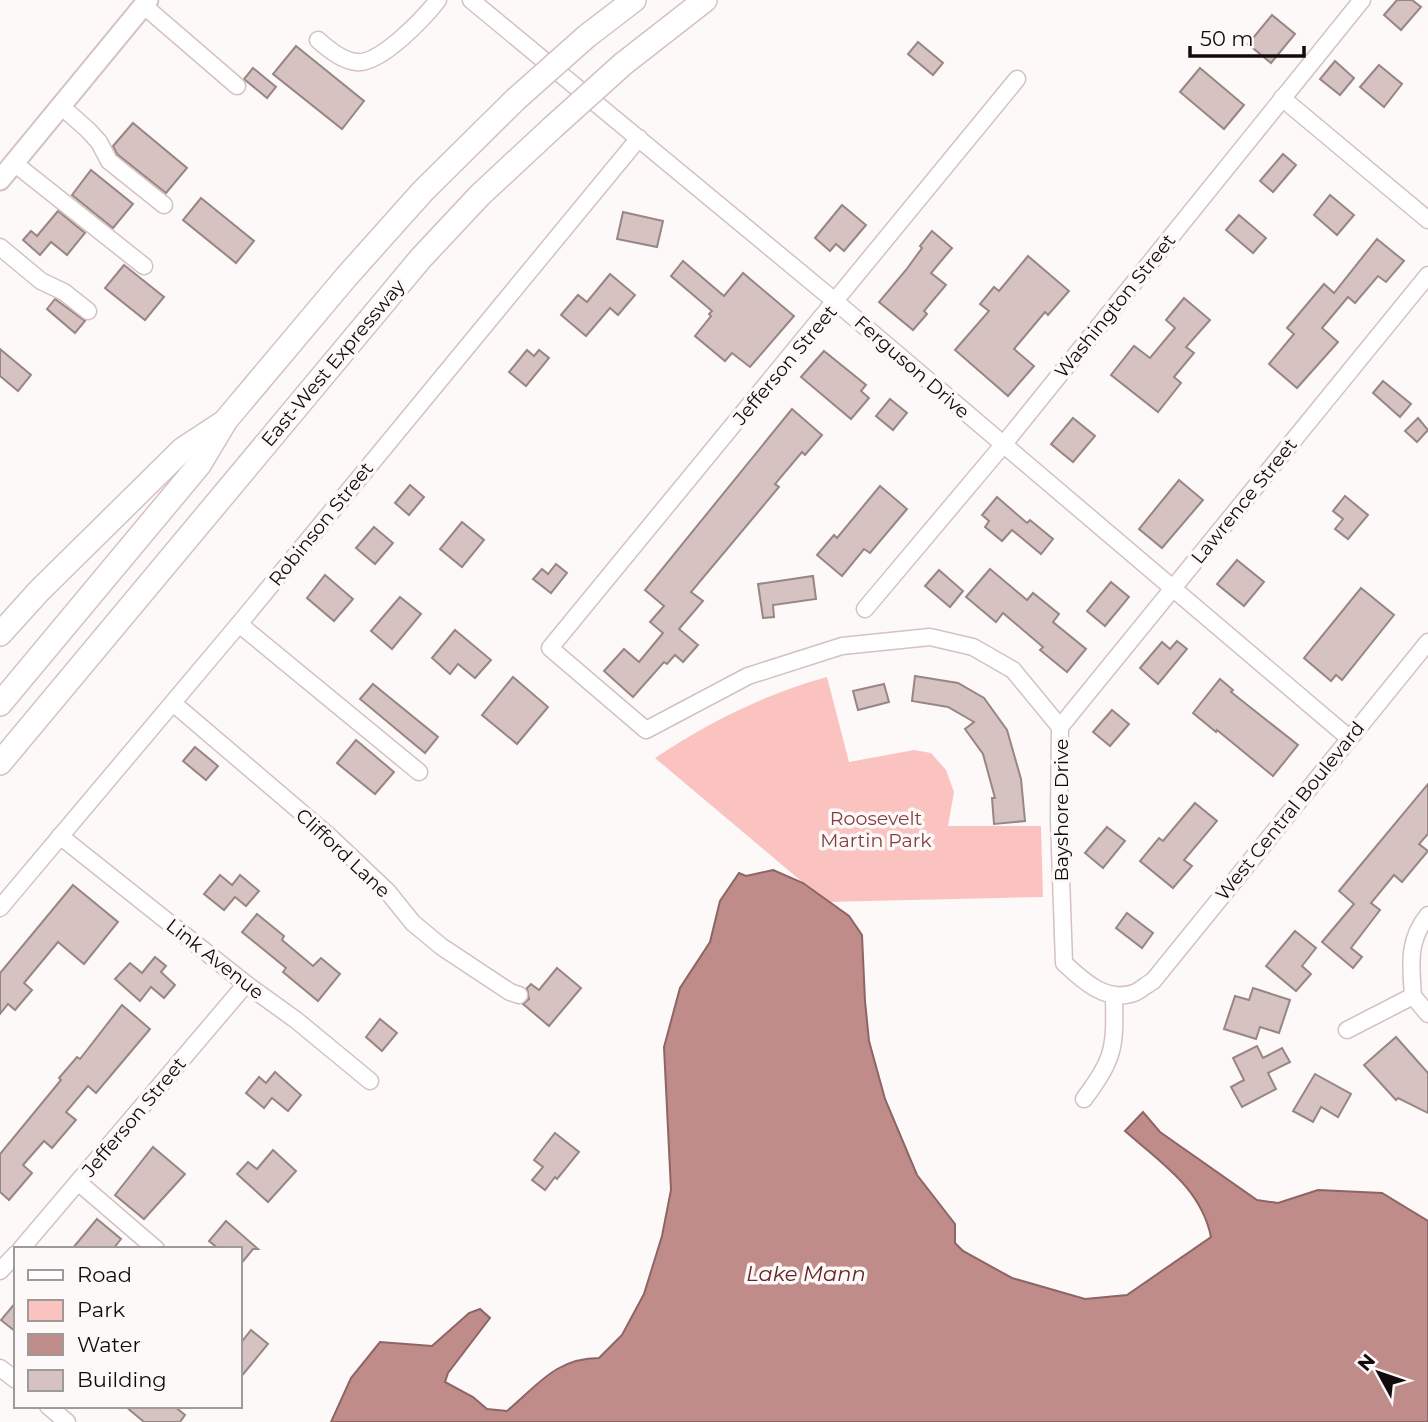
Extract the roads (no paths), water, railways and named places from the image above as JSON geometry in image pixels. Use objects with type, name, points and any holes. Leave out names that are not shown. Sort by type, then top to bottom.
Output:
[{"type":"highway","points":[[0,704],[199,465],[226,420],[347,276],[415,201],[516,99],[587,36],[634,0]]},
{"type":"highway","name":"East-West Expressway","points":[[2,761],[421,258],[480,195],[552,128],[623,64],[705,0]]},
{"type":"highway","points":[[0,634],[39,591],[183,449],[226,420]]},
{"type":"main road","points":[[0,180],[146,3]]},
{"type":"street","points":[[318,40],[331,51],[354,62],[368,62],[402,38],[438,0]]},
{"type":"street","name":"Washington Street","points":[[865,609],[1003,445],[1362,0]]},
{"type":"street","name":"Ferguson Drive","points":[[477,2],[836,302],[1349,738]]},
{"type":"street","points":[[146,3],[237,86]]},
{"type":"street","name":"Jefferson Street","points":[[646,730],[550,648],[1017,79]]},
{"type":"street","points":[[1282,98],[1428,220]]},
{"type":"street","points":[[61,106],[99,142],[109,161],[163,205]]},
{"type":"street","name":"Robinson Street","points":[[0,908],[239,624],[639,138]]},
{"type":"street","points":[[14,163],[144,266]]},
{"type":"street","points":[[0,247],[41,281],[64,292],[88,311]]},
{"type":"street","name":"Lawrence Street","points":[[1060,727],[1428,275]]},
{"type":"street","points":[[239,624],[419,772]]},
{"type":"street","name":"Bayshore Drive","points":[[646,730],[748,676],[842,646],[930,637],[973,647],[1013,670],[1060,727],[1059,820],[1065,963],[1087,985],[1114,996]]},
{"type":"street","name":"West Central Boulevard","points":[[1114,996],[1134,993],[1153,981],[1428,642]]},
{"type":"street","name":"Clifford Lane","points":[[173,703],[329,836],[388,892],[412,923],[442,947],[510,992],[519,995]]},
{"type":"street","name":"Link Avenue","points":[[60,836],[370,1081]]},
{"type":"street","points":[[1428,915],[1422,923],[1410,956],[1413,996],[1428,1014]]},
{"type":"street","name":"Jefferson Street","points":[[23,1247],[246,984]]},
{"type":"street","points":[[1084,1100],[1104,1071],[1113,1050],[1114,996]]},
{"type":"street","points":[[1347,1031],[1413,996]]},
{"type":"street","points":[[78,1182],[154,1247]]},
{"type":"street","points":[[0,1271],[14,1256]]},
{"type":"street","points":[[50,1408],[67,1422]]},
{"type":"water","name":"Lake Mann","points":[[773,870],[803,883],[849,916],[862,935],[869,1041],[885,1099],[917,1175],[955,1224],[955,1243],[963,1251],[1012,1278],[1085,1299],[1127,1295],[1211,1237],[1206,1220],[1189,1190],[1125,1131],[1143,1112],[1160,1132],[1257,1200],[1278,1203],[1318,1190],[1382,1193],[1428,1221],[1428,1422],[331,1422],[351,1378],[380,1342],[432,1346],[469,1313],[480,1309],[490,1318],[448,1373],[445,1382],[473,1397],[487,1409],[507,1411],[548,1375],[571,1363],[599,1358],[622,1335],[644,1294],[662,1236],[671,1190],[664,1047],[680,988],[710,942],[720,901],[739,873],[746,876]]},
{"type":"park label","name":"Roosevelt Martin Park","points":[[876,829]]}]
